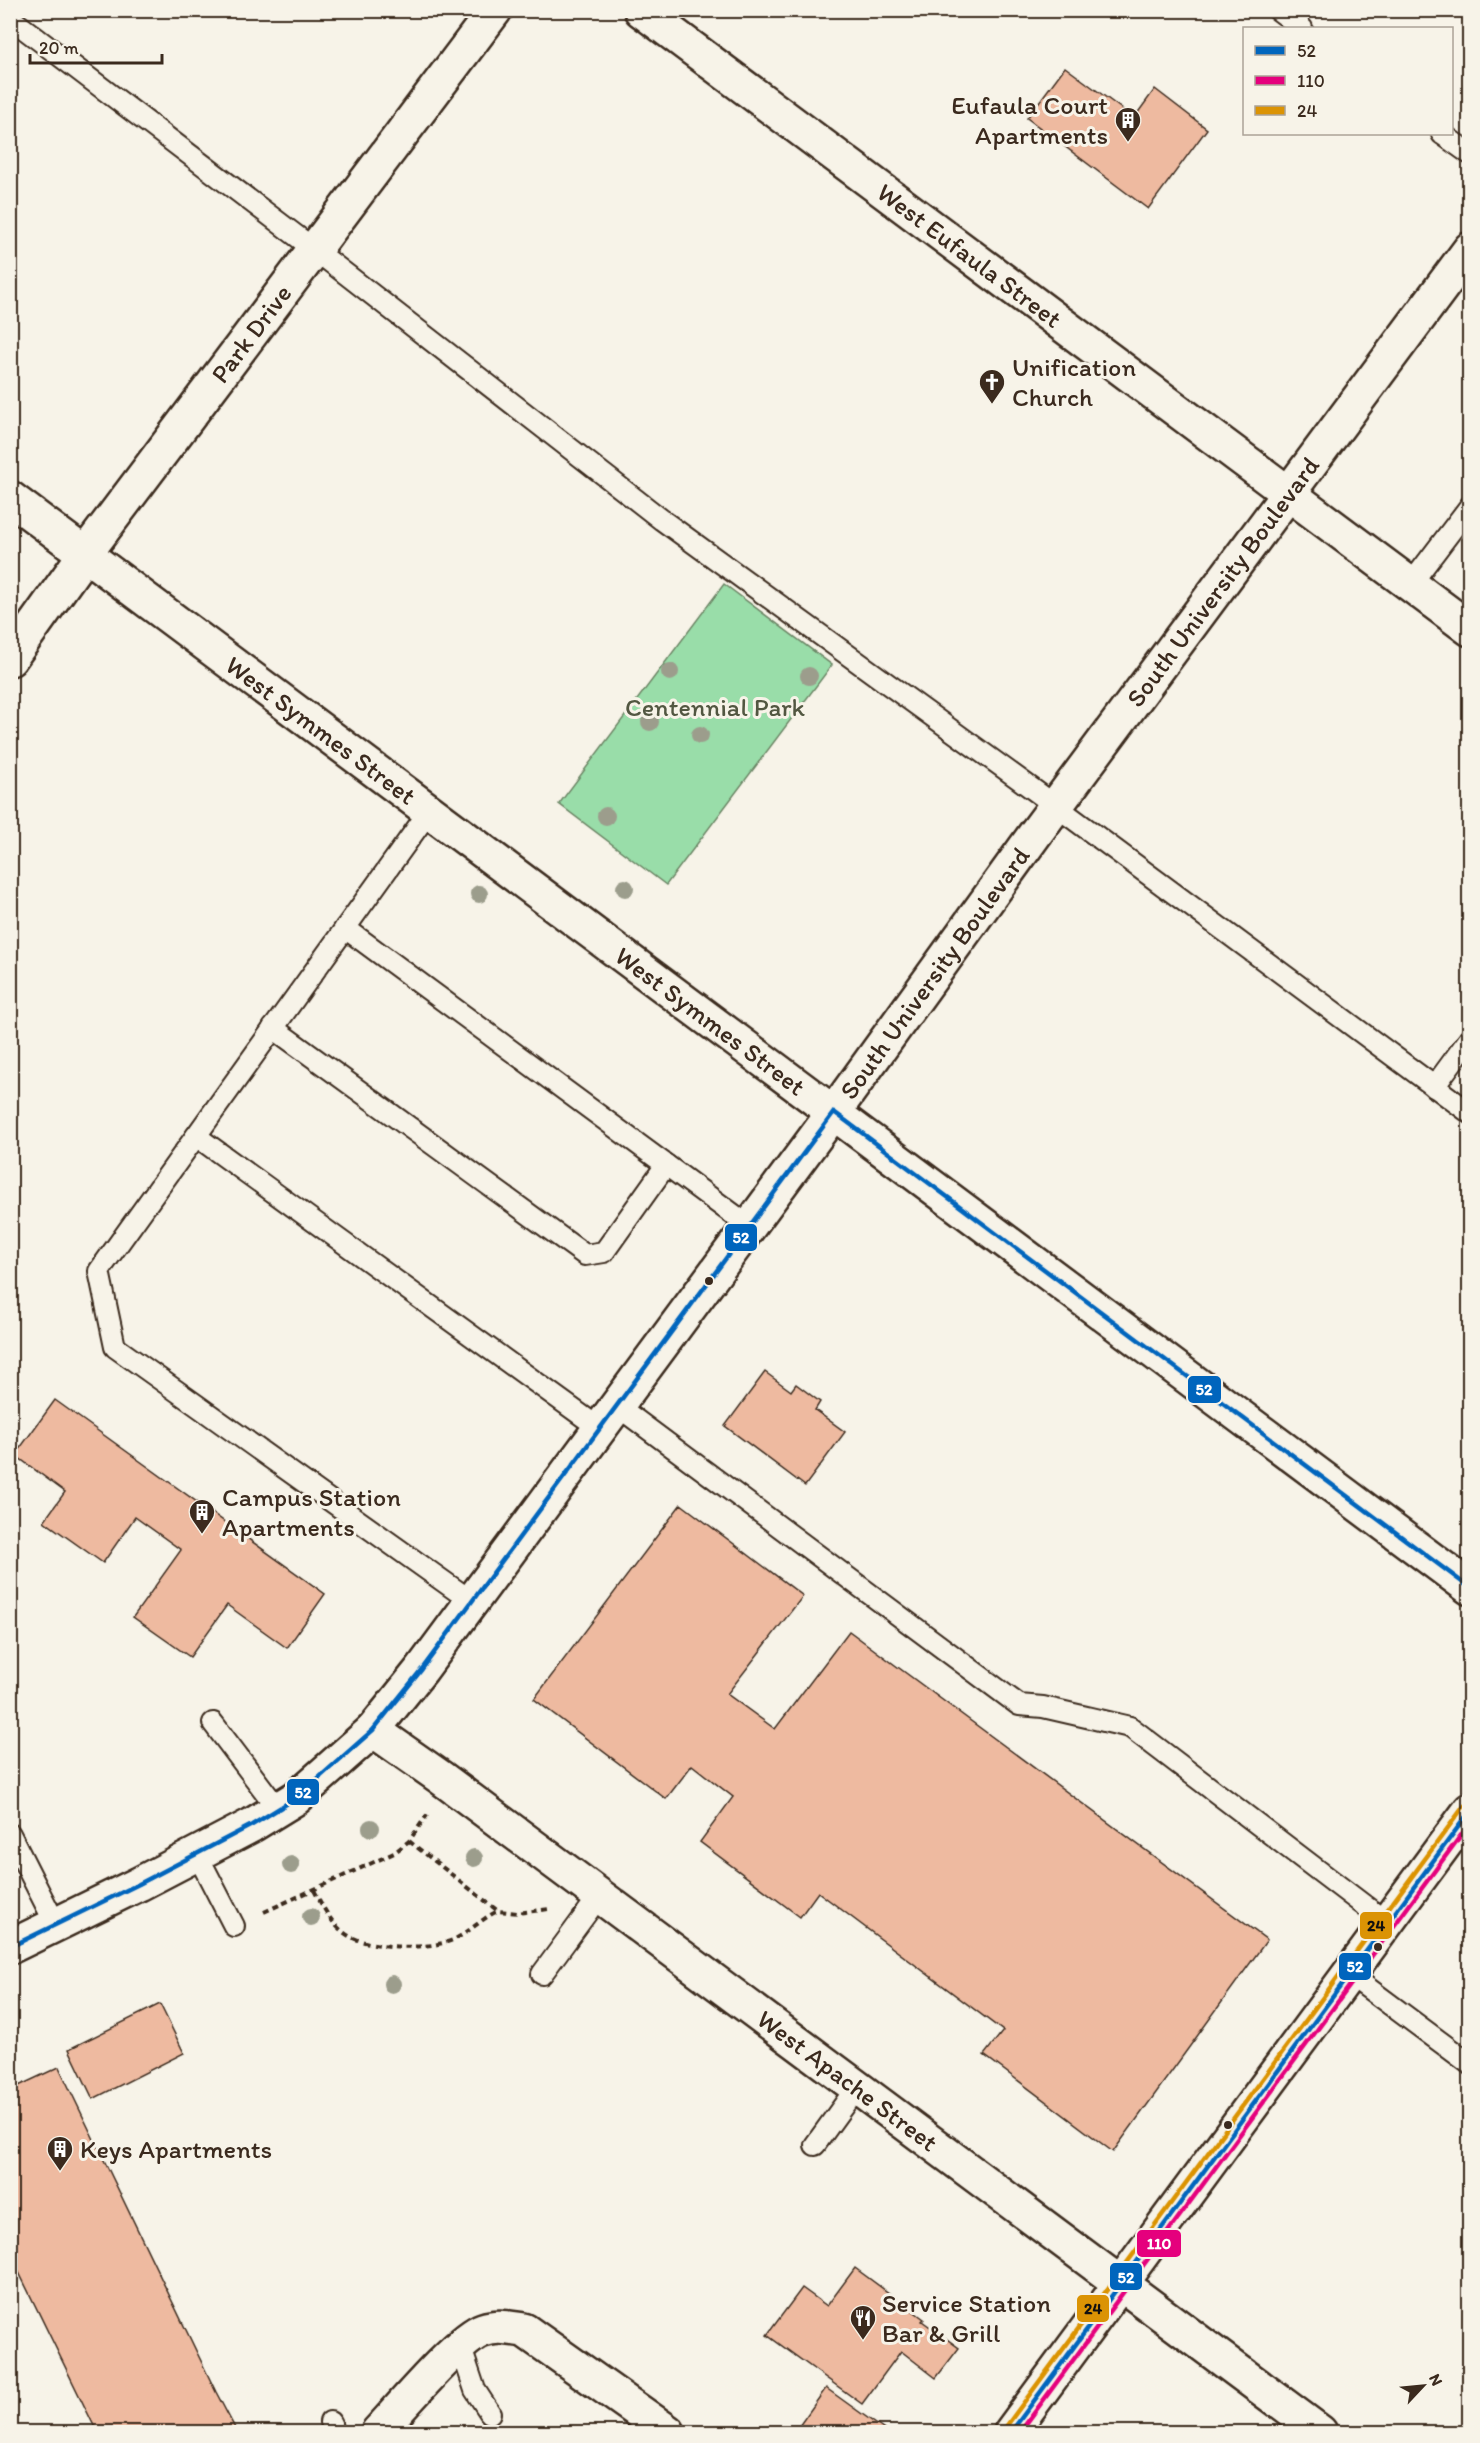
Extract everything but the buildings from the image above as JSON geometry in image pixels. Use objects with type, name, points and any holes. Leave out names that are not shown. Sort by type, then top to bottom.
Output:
[{"type":"street","name":"Park Drive","points":[[10,659],[85,554],[495,10]]},
{"type":"street","name":"West Eufaula Street","points":[[641,10],[1470,629]]},
{"type":"street","name":"South University Boulevard","points":[[10,1947],[198,1854],[278,1809],[296,1798],[373,1730],[422,1669],[834,1112],[1287,493],[1470,249]]},
{"type":"street","name":"West Symmes Street","points":[[10,498],[1470,1588]]},
{"type":"street","name":"West Apache Street","points":[[373,1730],[600,1895],[1320,2433]]},
{"type":"street","points":[[1011,2433],[1470,1810]]},
{"type":"street","points":[[378,2433],[460,2345],[480,2331],[497,2326],[524,2330],[668,2433]]},
{"type":"lane","points":[[1278,10],[1301,27]]},
{"type":"lane","points":[[10,18],[315,250],[662,520],[1056,806],[1470,1113]]},
{"type":"lane","points":[[1443,135],[1470,154]]},
{"type":"lane","points":[[1410,585],[1470,506]]},
{"type":"lane","points":[[430,810],[99,1271],[116,1347],[471,1601]]},
{"type":"lane","points":[[345,928],[749,1226]]},
{"type":"lane","points":[[273,1028],[585,1255],[604,1252],[666,1165]]},
{"type":"lane","points":[[1434,1086],[1470,1038]]},
{"type":"lane","points":[[196,1136],[608,1417],[1019,1706],[1043,1707],[1130,1727],[1386,1922]]},
{"type":"lane","points":[[213,1723],[278,1809]]},
{"type":"lane","points":[[10,1834],[56,1925]]},
{"type":"lane","points":[[198,1854],[234,1926]]},
{"type":"lane","points":[[542,1974],[600,1895]]},
{"type":"lane","points":[[1349,1974],[1470,2064]]},
{"type":"lane","points":[[816,2145],[856,2087]]},
{"type":"lane","points":[[460,2345],[475,2390],[490,2413]]},
{"type":"path","points":[[234,1926],[394,1853],[409,1841],[451,1785]]},
{"type":"path","points":[[409,1841],[498,1911]]},
{"type":"path","points":[[314,1890],[330,1919],[350,1937],[406,1947],[428,1946],[454,1940],[474,1928],[487,1916],[498,1911],[535,1912],[556,1907],[580,1923]]},
{"type":"green space","name":"Centennial Park","points":[[724,584],[832,665],[666,885],[559,804]]},
{"type":"transit line","name":"52","points":[[10,1947],[139,1884],[252,1825],[296,1798],[373,1730],[422,1669],[834,1112],[1470,1588]]},
{"type":"transit line","name":"24","points":[[1005,2428],[1464,1806]]},
{"type":"transit line","name":"52","points":[[1011,2432],[1470,1811]]},
{"type":"transit line","name":"110","points":[[1020,2432],[1470,1823]]},
{"type":"place","name":"Eufaula Court Apartments","points":[[1128,143]]},
{"type":"place","name":"Unification Church","points":[[992,405]]},
{"type":"place","name":"Campus Station Apartments","points":[[202,1535]]},
{"type":"place","name":"Keys Apartments","points":[[60,2172]]},
{"type":"place","name":"Service Station Bar & Grill","points":[[863,2341]]}]
